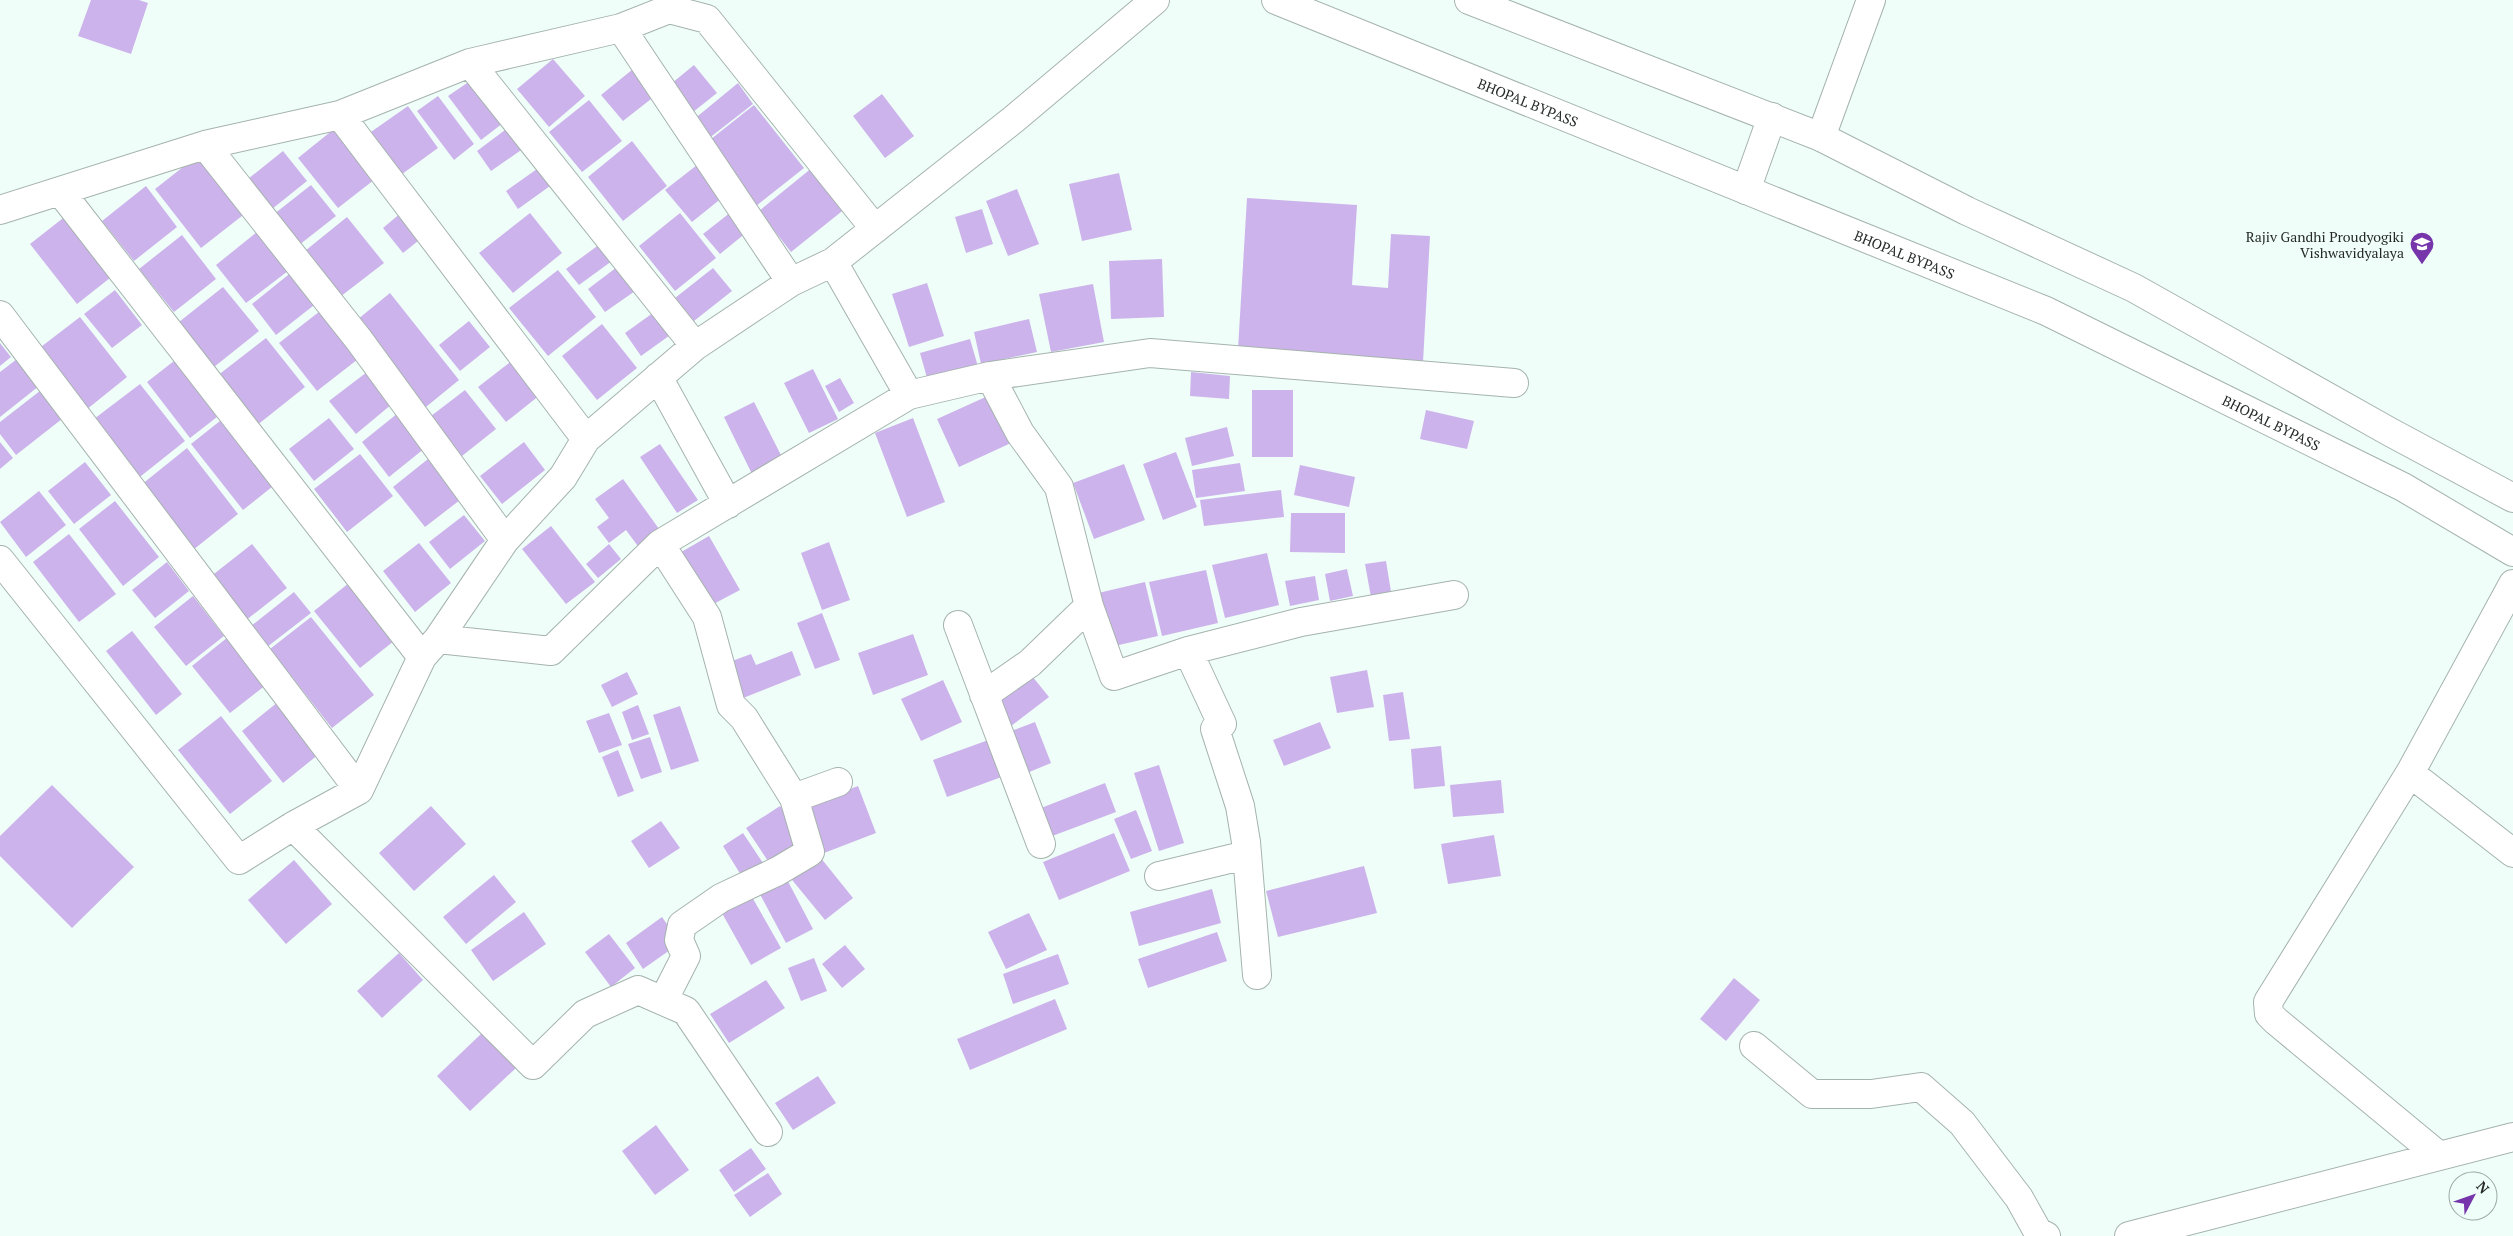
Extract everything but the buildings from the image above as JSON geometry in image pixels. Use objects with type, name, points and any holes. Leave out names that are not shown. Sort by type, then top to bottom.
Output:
[{"type":"street","points":[[0,560],[239,860],[294,826],[359,790],[430,648],[505,540],[563,477],[586,439],[695,346],[791,282],[833,262],[1014,119],[1155,0]]},
{"type":"street","name":"BHOPAL BYPASS","points":[[1276,0],[2046,311],[2403,487],[2513,552]]},
{"type":"street","points":[[1469,0],[1772,117],[1821,138],[1967,211],[2134,288],[2390,432],[2513,498]]},
{"type":"street","points":[[1821,138],[1871,0]]},
{"type":"street","points":[[0,210],[205,146],[340,115],[470,63],[621,28],[669,9],[706,19],[875,229]]},
{"type":"street","points":[[621,28],[791,282]]},
{"type":"street","points":[[470,63],[695,346]]},
{"type":"street","points":[[340,115],[586,439]]},
{"type":"street","points":[[1746,190],[1772,117]]},
{"type":"street","points":[[205,146],[358,340],[505,540]]},
{"type":"street","points":[[60,191],[430,648],[551,651],[660,544],[909,395],[990,376],[1150,352],[1514,383]]},
{"type":"street","points":[[833,262],[909,395]]},
{"type":"street","points":[[0,315],[359,790]]},
{"type":"street","points":[[658,376],[728,504]]},
{"type":"street","points":[[990,376],[1020,433],[1059,487],[1088,606],[1114,676],[1188,651],[1301,622],[1454,595]]},
{"type":"street","points":[[660,544],[707,617],[731,705],[744,718],[794,798],[810,852],[778,871],[721,898],[682,925],[678,940],[686,956],[663,1001]]},
{"type":"street","points":[[2438,1155],[2276,1021],[2267,1008],[2268,1002],[2410,773],[2513,584]]},
{"type":"street","points":[[984,695],[1030,663],[1088,606]]},
{"type":"street","points":[[958,625],[1041,844]]},
{"type":"street","points":[[1188,651],[1222,724],[1214,729],[1240,806],[1246,842],[1257,975]]},
{"type":"street","points":[[2410,773],[2513,853]]},
{"type":"street","points":[[794,798],[838,782]]},
{"type":"street","points":[[294,826],[533,1065],[586,1014],[638,990],[686,1011],[768,1132]]},
{"type":"street","points":[[1159,876],[1246,855]]},
{"type":"street","points":[[1754,1046],[1812,1094],[1871,1094],[1921,1087],[1962,1123],[2019,1198],[2038,1232],[2046,1236]]},
{"type":"street","points":[[2129,1236],[2513,1137]]},
{"type":"place","name":"Rajiv Gandhi Proudyogiki Vishwavidyalaya","points":[[2422,265]]}]
